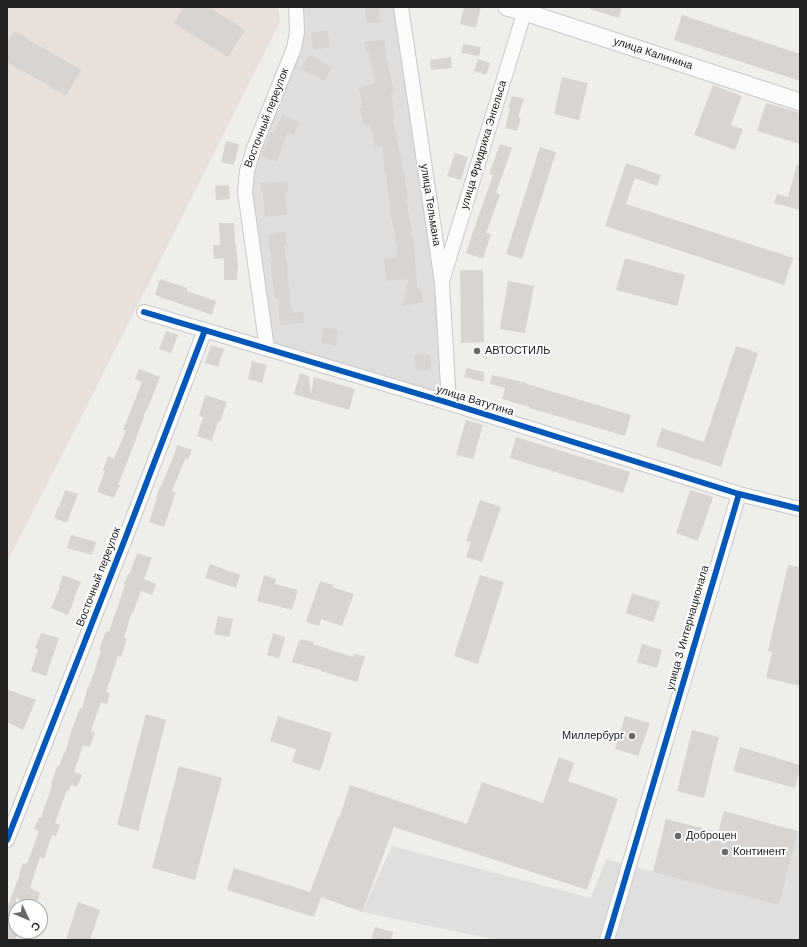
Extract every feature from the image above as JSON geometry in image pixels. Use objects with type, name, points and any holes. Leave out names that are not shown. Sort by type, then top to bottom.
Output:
[{"type":"street","name":"Восточный переулок","points":[[267,349],[244,192],[247,171],[254,148],[294,48],[297,32],[296,7]]},
{"type":"street","name":"улица Тельмана","points":[[401,7],[442,283],[449,403]]},
{"type":"street","name":"улица Калинина","points":[[507,7],[525,9],[800,102]]},
{"type":"street","name":"улица Фридриха Энгельса","points":[[442,283],[525,9]]},
{"type":"street","name":"улица Ватутина","points":[[144,312],[449,403],[739,494],[800,509]]},
{"type":"street","name":"Восточный переулок","points":[[8,834],[125,539],[205,330]]},
{"type":"street","name":"улица 3 Интернационала","points":[[606,940],[739,494]]},
{"type":"shaded area","points":[[7,7],[278,7],[280,22],[7,562]]},
{"type":"shaded area","points":[[297,7],[399,7],[439,284],[446,400],[269,347],[246,192],[296,48]]},
{"type":"shaded area","points":[[798,831],[800,831],[800,931],[798,940],[497,940],[362,912],[392,846],[591,898],[606,859],[779,905]]},
{"type":"building","points":[[184,7],[209,7],[245,30],[228,57],[174,23]]},
{"type":"building","points":[[365,7],[378,7],[380,22],[366,23]]},
{"type":"building","points":[[464,7],[481,7],[476,28],[460,24]]},
{"type":"building","points":[[591,7],[622,7],[619,18],[590,9]]},
{"type":"building","points":[[682,15],[800,54],[800,81],[674,40]]},
{"type":"building","points":[[327,30],[330,47],[313,50],[311,33]]},
{"type":"building","points":[[14,31],[81,70],[66,96],[7,62],[7,42]]},
{"type":"building","points":[[385,40],[386,56],[394,91],[391,92],[395,119],[393,119],[401,156],[408,199],[406,199],[414,244],[417,288],[420,288],[423,302],[403,306],[408,279],[386,281],[384,259],[398,257],[394,227],[391,217],[382,146],[375,148],[370,124],[364,125],[360,108],[363,108],[359,88],[375,84],[369,52],[366,53],[364,42]]},
{"type":"building","points":[[463,44],[481,47],[479,56],[461,53]]},
{"type":"building","points":[[309,55],[332,67],[324,81],[301,68]]},
{"type":"building","points":[[451,57],[452,68],[431,70],[430,60]]},
{"type":"building","points":[[478,59],[490,63],[486,75],[474,71]]},
{"type":"building","points":[[562,77],[588,83],[579,120],[554,114]]},
{"type":"building","points":[[713,85],[742,96],[731,125],[743,129],[735,150],[694,135]]},
{"type":"building","points":[[512,96],[524,99],[518,117],[521,118],[517,131],[505,128],[510,109],[508,108]]},
{"type":"building","points":[[766,103],[800,113],[800,144],[757,131]]},
{"type":"building","points":[[282,115],[299,122],[294,134],[288,132],[276,162],[261,156],[271,133],[274,134]]},
{"type":"building","points":[[226,141],[239,144],[234,165],[221,162]]},
{"type":"building","points":[[500,144],[512,148],[496,193],[500,195],[486,233],[491,234],[483,259],[466,253],[493,175],[489,174]]},
{"type":"building","points":[[540,147],[556,152],[522,259],[506,254]]},
{"type":"building","points":[[455,153],[468,157],[461,180],[447,176]]},
{"type":"building","points":[[626,163],[661,175],[657,186],[635,178],[626,204],[793,258],[784,285],[605,226]]},
{"type":"building","points":[[797,164],[800,165],[800,210],[774,203],[777,194],[788,197]]},
{"type":"building","points":[[288,181],[288,191],[285,192],[287,215],[265,217],[261,183]]},
{"type":"building","points":[[229,185],[230,199],[216,200],[215,186]]},
{"type":"building","points":[[219,223],[234,223],[238,265],[237,280],[224,280],[224,258],[214,259],[213,245],[220,245]]},
{"type":"building","points":[[285,232],[287,245],[284,246],[292,313],[303,312],[304,323],[280,325],[278,299],[275,299],[270,262],[272,262],[268,235]]},
{"type":"building","points":[[625,258],[685,275],[677,306],[616,290]]},
{"type":"building","points":[[460,270],[483,270],[484,342],[461,343]]},
{"type":"building","points":[[160,279],[187,288],[187,291],[216,301],[212,315],[155,295]]},
{"type":"building","points":[[508,281],[534,286],[525,333],[500,329]]},
{"type":"building","points":[[324,327],[338,330],[336,346],[321,343]]},
{"type":"building","points":[[166,331],[178,335],[171,353],[159,349]]},
{"type":"building","points":[[211,345],[224,349],[218,367],[205,363]]},
{"type":"building","points":[[736,346],[758,353],[721,467],[656,446],[662,428],[704,442]]},
{"type":"building","points":[[430,354],[431,369],[416,371],[414,355]]},
{"type":"building","points":[[252,361],[267,365],[262,383],[248,379]]},
{"type":"building","points":[[467,368],[484,372],[484,382],[464,377]]},
{"type":"building","points":[[139,369],[160,377],[146,410],[114,498],[97,492],[105,471],[103,470],[108,456],[114,459],[126,430],[123,430],[142,382],[135,379]]},
{"type":"building","points":[[300,373],[309,376],[311,394],[314,377],[355,389],[349,410],[294,394]]},
{"type":"building","points":[[492,375],[527,383],[631,415],[625,436],[502,399],[505,388],[490,384]]},
{"type":"building","points":[[205,395],[227,402],[220,422],[218,421],[212,441],[197,436],[203,417],[199,416]]},
{"type":"building","points":[[466,420],[483,425],[473,459],[456,455]]},
{"type":"building","points":[[516,437],[630,472],[623,493],[510,458]]},
{"type":"building","points":[[177,445],[192,450],[188,460],[185,459],[172,491],[176,492],[164,527],[149,522],[160,486],[161,487]]},
{"type":"building","points":[[65,490],[78,494],[67,523],[54,518]]},
{"type":"building","points":[[690,490],[713,497],[698,541],[676,533]]},
{"type":"building","points":[[480,500],[501,507],[482,562],[466,557],[471,542],[466,541]]},
{"type":"building","points":[[71,535],[96,542],[92,555],[67,548]]},
{"type":"building","points":[[137,553],[152,558],[144,579],[156,584],[152,595],[141,591],[133,613],[132,612],[124,637],[127,639],[121,657],[118,656],[106,692],[110,693],[107,704],[101,702],[91,731],[95,732],[90,747],[83,745],[74,772],[82,775],[77,787],[71,785],[69,791],[67,790],[55,823],[60,825],[56,836],[52,835],[44,859],[40,857],[30,888],[40,893],[38,899],[10,899],[23,863],[27,864],[39,831],[34,829],[39,817],[41,818],[57,766],[59,767],[64,752],[65,753],[80,708],[82,709],[88,686],[89,687],[101,651],[99,650],[106,631],[109,632],[125,585],[124,584],[130,573]]},
{"type":"building","points":[[210,564],[240,575],[236,588],[205,578]]},
{"type":"building","points":[[788,565],[800,567],[800,686],[766,678],[772,652],[768,651]]},
{"type":"building","points":[[63,575],[81,582],[68,615],[51,608],[60,587]]},
{"type":"building","points":[[264,575],[276,579],[275,584],[298,590],[292,610],[257,601]]},
{"type":"building","points":[[480,575],[504,582],[478,664],[454,656]]},
{"type":"building","points":[[320,581],[333,585],[332,587],[354,594],[342,626],[321,619],[319,626],[306,622]]},
{"type":"building","points":[[632,593],[660,602],[653,622],[626,613]]},
{"type":"building","points":[[218,616],[233,619],[229,637],[214,634]]},
{"type":"building","points":[[41,633],[59,638],[46,676],[31,671],[38,649],[35,648]]},
{"type":"building","points":[[273,633],[285,637],[279,659],[267,655]]},
{"type":"building","points":[[301,639],[314,642],[313,644],[353,657],[354,654],[365,656],[357,682],[292,662],[299,640],[300,641]]},
{"type":"building","points":[[642,644],[662,650],[657,668],[637,662]]},
{"type":"building","points":[[7,689],[36,700],[23,730],[7,722]]},
{"type":"building","points":[[146,714],[166,720],[138,831],[117,825]]},
{"type":"building","points":[[278,716],[332,733],[320,771],[292,762],[296,749],[270,741]]},
{"type":"building","name":"Миллербург","points":[[625,716],[650,723],[638,756],[615,749]]},
{"type":"building","points":[[692,730],[719,737],[704,798],[677,791]]},
{"type":"building","points":[[740,747],[800,765],[795,788],[733,771]]},
{"type":"building","points":[[559,757],[574,763],[568,781],[618,799],[587,890],[394,827],[362,912],[321,897],[314,917],[227,890],[234,868],[310,892],[338,818],[339,819],[350,785],[467,824],[482,782],[543,803]]},
{"type":"building","points":[[179,766],[222,778],[195,880],[152,868]]},
{"type":"building","name":"Континент","points":[[724,811],[798,831],[779,905],[653,872],[666,819],[718,832]]},
{"type":"building","points":[[78,902],[100,910],[90,940],[66,940]]},
{"type":"building","points":[[8,905],[8,939],[15,940],[7,940]]},
{"type":"building","points":[[375,927],[393,932],[391,940],[371,940]]},
{"type":"cycle path","points":[[144,312],[449,403],[739,494],[800,509]]},
{"type":"cycle path","points":[[7,840],[205,330]]},
{"type":"cycle path","points":[[607,940],[739,494]]},
{"type":"place","name":"АВТОСТИЛЬ","points":[[477,351]]},
{"type":"place","name":"Миллербург","points":[[632,736]]},
{"type":"place","name":"Доброцен","points":[[678,836]]},
{"type":"place","name":"Континент","points":[[725,852]]}]
